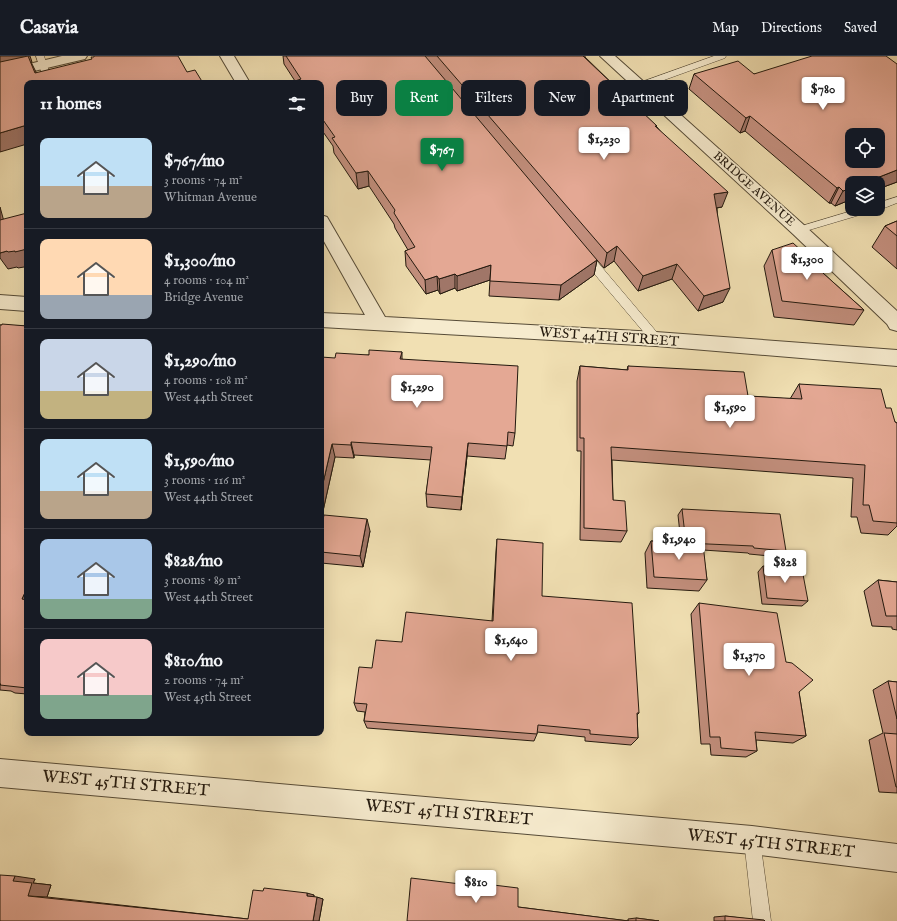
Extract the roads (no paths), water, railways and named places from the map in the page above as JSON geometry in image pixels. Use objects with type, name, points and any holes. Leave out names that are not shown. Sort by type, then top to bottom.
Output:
[{"type":"street","points":[[0,75],[42,60],[80,56]]},
{"type":"street","points":[[227,56],[241,80]]},
{"type":"street","name":"BRIDGE AVENUE","points":[[607,56],[633,80]]},
{"type":"street","name":"BRIDGE AVENUE","points":[[672,116],[799,230],[894,319],[897,324]]},
{"type":"street","points":[[324,226],[379,323]]},
{"type":"street","points":[[0,302],[24,304]]},
{"type":"street","name":"WEST 44TH STREET","points":[[324,320],[656,339],[897,358]]},
{"type":"street","name":"WEST 45TH STREET","points":[[0,773],[752,840],[897,858]]},
{"type":"lane","points":[[656,80],[722,56]]},
{"type":"lane","points":[[42,60],[48,80]]},
{"type":"lane","points":[[885,204],[897,200]]},
{"type":"lane","points":[[799,230],[846,216]]},
{"type":"lane","points":[[577,245],[656,339]]},
{"type":"lane","points":[[752,840],[762,921]]}]
